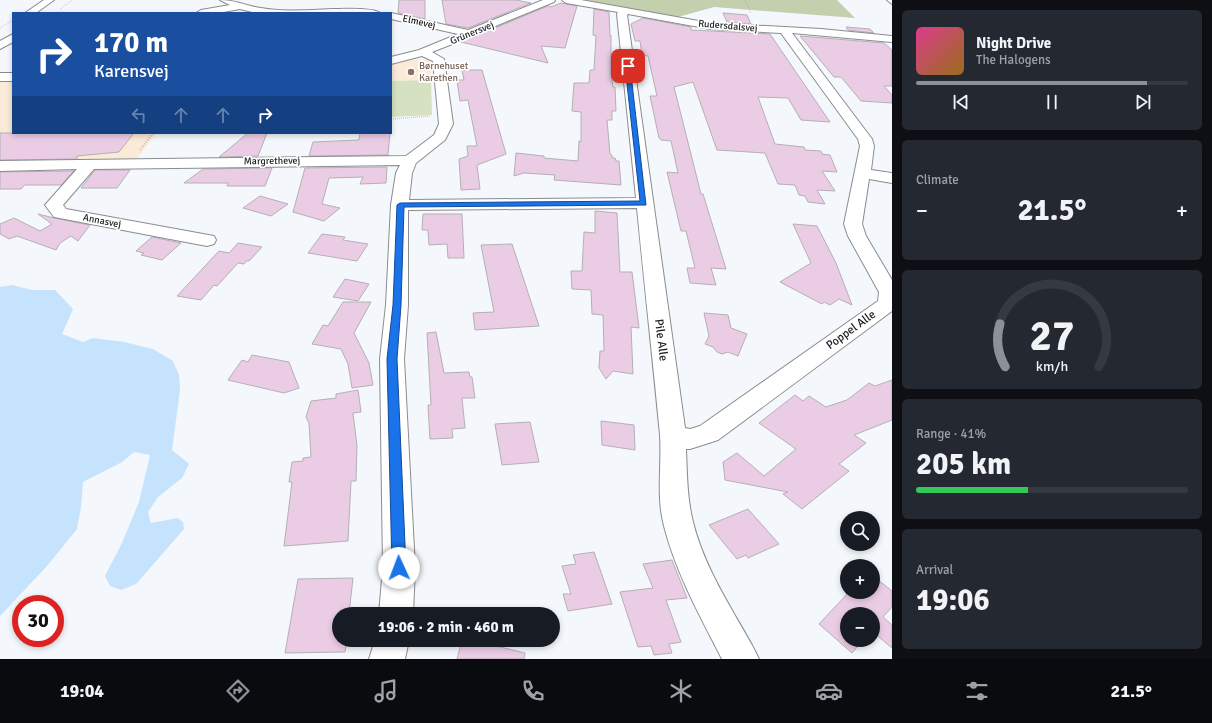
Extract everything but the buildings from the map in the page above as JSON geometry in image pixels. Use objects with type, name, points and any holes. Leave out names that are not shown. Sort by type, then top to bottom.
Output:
[{"type":"street","points":[[224,0],[240,6],[282,12],[360,12]]},
{"type":"street","name":"Grünersvej","points":[[392,61],[423,52],[471,34],[551,0]]},
{"type":"street","name":"Rudersdalsvej","points":[[566,0],[710,26],[821,32],[892,39]]},
{"type":"street","points":[[207,12],[258,2]]},
{"type":"street","points":[[33,12],[57,4]]},
{"type":"street","points":[[48,12],[57,4]]},
{"type":"street","points":[[749,9],[761,29]]},
{"type":"street","name":"Pile Alle","points":[[627,11],[622,14],[673,437],[675,506],[683,539],[700,579],[741,659]]},
{"type":"street","name":"Elmevej","points":[[392,16],[471,34]]},
{"type":"street","name":"Poppel Alle","points":[[673,437],[690,439],[709,433],[888,304],[889,292],[857,236],[854,224],[867,146],[865,139],[784,30]]},
{"type":"street","points":[[0,46],[12,38]]},
{"type":"street","points":[[396,607],[399,568],[392,359],[397,305],[400,205],[404,173],[409,161],[440,137],[446,124],[438,59],[423,52]]},
{"type":"street","points":[[0,77],[12,77]]},
{"type":"street","name":"Margrethevej","points":[[0,166],[409,161]]},
{"type":"street","name":"Annasvej","points":[[90,164],[54,205],[60,213],[206,240]]},
{"type":"street","points":[[862,173],[892,178]]},
{"type":"street","points":[[400,205],[644,203]]},
{"type":"street","points":[[387,659],[390,647]]},
{"type":"path","points":[[57,4],[73,0]]},
{"type":"path","points":[[745,0],[749,9]]},
{"type":"path","points":[[749,9],[750,0]]},
{"type":"path","points":[[0,28],[12,21]]},
{"type":"path","points":[[0,24],[12,24]]},
{"type":"path","points":[[392,119],[445,116]]},
{"type":"shaded area","name":"Børnehuset Karethen","points":[[411,59],[430,60],[431,80],[392,81],[392,63]]},
{"type":"shaded area","points":[[0,80],[12,80],[12,134],[155,134],[137,159],[0,160]]},
{"type":"green space","points":[[585,0],[837,0],[855,18],[714,7],[678,17]]},
{"type":"green space","points":[[431,80],[432,115],[392,117],[392,81]]},
{"type":"water","points":[[12,285],[32,290],[55,290],[73,309],[62,334],[83,342],[93,338],[124,342],[153,349],[173,361],[179,375],[180,390],[172,450],[189,464],[182,478],[158,497],[148,512],[151,523],[178,518],[183,522],[184,529],[136,584],[121,590],[110,586],[105,576],[122,543],[139,502],[150,455],[134,452],[122,462],[83,482],[77,529],[47,566],[20,595],[12,595],[12,603],[0,616],[0,287]]},
{"type":"place","name":"Børnehuset Karethen","points":[[411,72]]},
{"type":"route","points":[[399,568],[392,359],[397,305],[400,205],[644,203],[628,66]]}]
